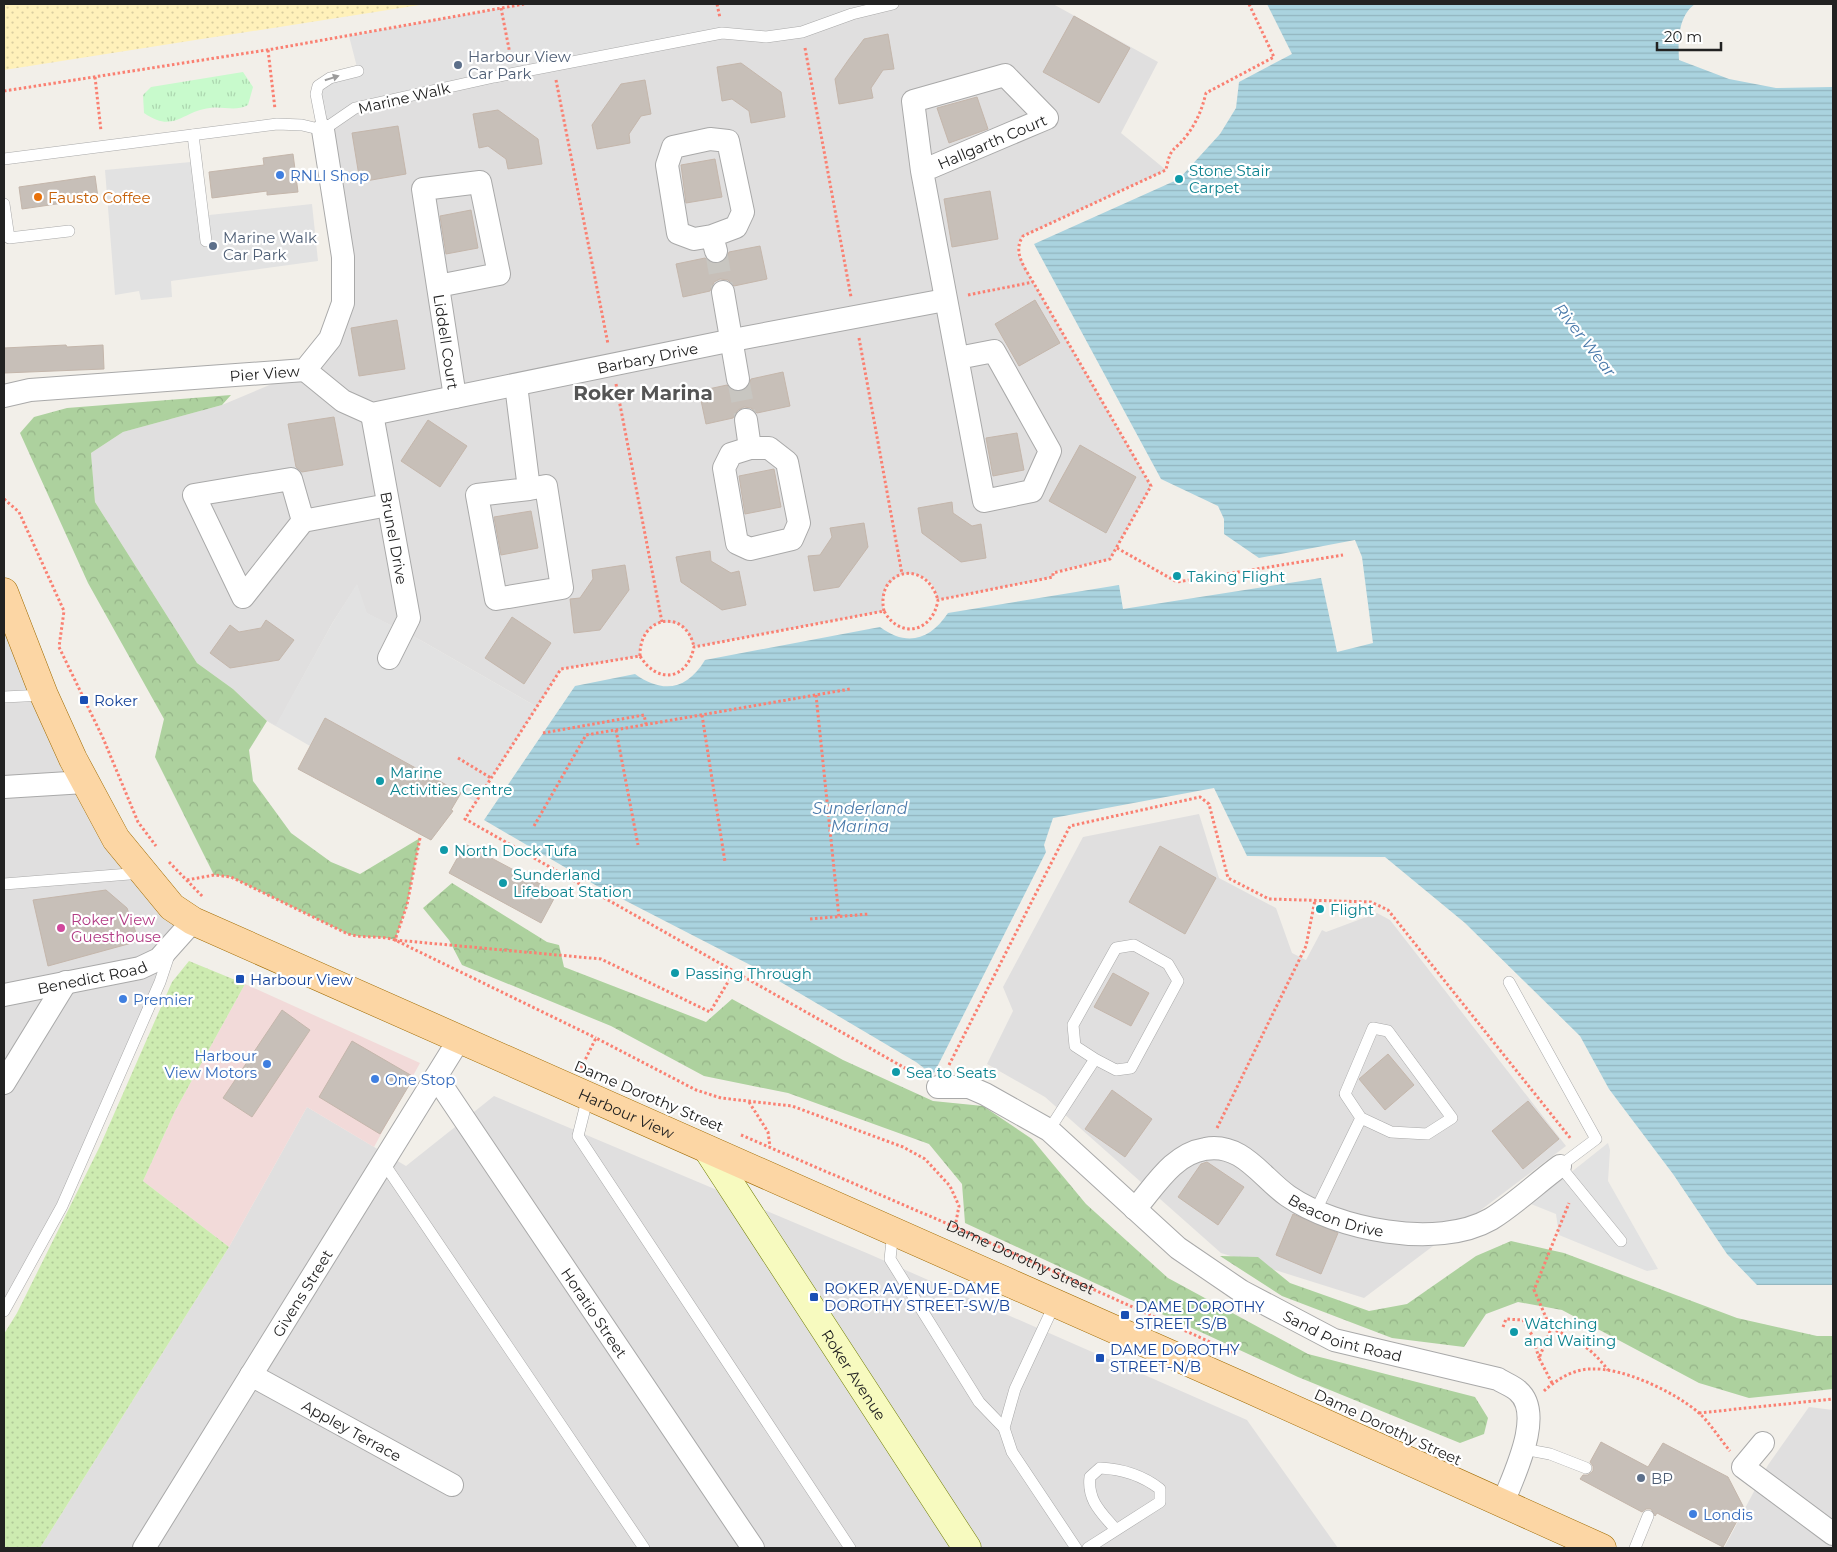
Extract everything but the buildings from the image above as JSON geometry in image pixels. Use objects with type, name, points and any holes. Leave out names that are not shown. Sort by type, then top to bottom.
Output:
[{"type":"main road","name":"Harbour View","points":[[4,592],[44,696],[85,782],[116,839],[172,907],[199,910],[460,1038],[589,1084],[708,1150],[1055,1303]]},
{"type":"main road","name":"Dame Dorothy Street","points":[[1055,1303],[1602,1548]]},
{"type":"street","name":"Hallgarth Court","points":[[922,170],[1047,118],[1005,74],[913,101],[922,170],[945,300],[958,358],[984,501],[1032,491],[1050,451],[994,351],[958,358]]},
{"type":"street","name":"Pier View","points":[[4,396],[30,390],[305,370],[330,338],[343,303],[343,257],[323,130]]},
{"type":"street","points":[[710,139],[728,141],[743,212],[736,227],[714,244],[678,233],[666,165],[673,147],[710,139]]},
{"type":"street","name":"Liddell Court","points":[[438,286],[499,274],[480,182],[423,189],[455,397]]},
{"type":"street","points":[[723,292],[733,340],[738,379]]},
{"type":"street","name":"Barbary Drive","points":[[372,414],[733,340],[945,300]]},
{"type":"street","points":[[305,370],[343,402],[372,414]]},
{"type":"street","points":[[516,385],[528,489]]},
{"type":"street","name":"Brunel Drive","points":[[372,414],[409,618],[389,658]]},
{"type":"street","points":[[746,420],[750,448]]},
{"type":"street","points":[[750,448],[769,448],[787,462],[800,523],[792,539],[750,548],[737,543],[724,468],[731,454],[750,448]]},
{"type":"street","points":[[303,521],[291,479],[194,495],[243,597],[303,521],[388,505]]},
{"type":"street","points":[[546,486],[562,588],[496,599],[477,495],[528,489],[546,486]]},
{"type":"street","points":[[4,787],[85,782]]},
{"type":"street","name":"Benedict Road","points":[[4,995],[140,968],[159,959],[199,910]]},
{"type":"street","points":[[4,1083],[66,982]]},
{"type":"street","name":"Givens Street","points":[[144,1548],[460,1038]]},
{"type":"street","name":"Horatio Street","points":[[436,1077],[752,1548]]},
{"type":"street","name":"Sand Point Road","points":[[938,1087],[969,1087],[1049,1130],[1178,1248],[1241,1291],[1334,1340],[1498,1379],[1519,1391],[1528,1406]]},
{"type":"street","points":[[1135,1209],[1174,1164],[1187,1154],[1207,1148]]},
{"type":"street","name":"Beacon Drive","points":[[1207,1148],[1226,1150],[1247,1159],[1288,1196],[1316,1210],[1351,1225],[1388,1233],[1446,1233],[1468,1228],[1490,1219],[1568,1160]]},
{"type":"street","name":"Roker Avenue","points":[[708,1150],[967,1548]]},
{"type":"street","name":"Appley Terrace","points":[[251,1375],[452,1486]]},
{"type":"street","points":[[1503,1503],[1529,1427],[1528,1406]]},
{"type":"street","points":[[1763,1443],[1743,1467],[1833,1534]]},
{"type":"lane","name":"Marine Walk","points":[[323,130],[355,108],[722,33],[766,37],[802,32],[852,14],[893,4]]},
{"type":"lane","points":[[4,159],[278,124],[302,124],[323,130],[316,94],[318,86],[330,78],[358,71]]},
{"type":"lane","points":[[193,135],[206,241]]},
{"type":"lane","points":[[4,204],[9,238],[69,230]]},
{"type":"lane","points":[[4,697],[44,696]]},
{"type":"lane","points":[[4,884],[144,872]]},
{"type":"lane","points":[[4,1311],[62,1206],[160,982],[174,942]]},
{"type":"lane","points":[[1134,945],[1168,964],[1178,981],[1131,1068],[1116,1070],[1095,1059],[1075,1046],[1073,1025],[1116,948],[1134,945]]},
{"type":"lane","points":[[1509,982],[1596,1139],[1568,1160],[1576,1186],[1621,1242]]},
{"type":"lane","points":[[1373,1028],[1388,1031],[1452,1118],[1427,1134],[1391,1132],[1361,1118],[1345,1094],[1373,1028]]},
{"type":"lane","points":[[1049,1130],[1095,1059]]},
{"type":"lane","points":[[589,1084],[578,1136],[850,1548]]},
{"type":"lane","points":[[1316,1210],[1361,1118]]},
{"type":"lane","points":[[383,1162],[644,1548]]},
{"type":"lane","points":[[893,1232],[890,1259],[979,1402],[1004,1428],[1012,1452],[1076,1548]]},
{"type":"lane","points":[[1004,1428],[1015,1389],[1055,1303]]},
{"type":"lane","points":[[1523,1449],[1550,1454],[1586,1468]]},
{"type":"lane","points":[[1088,1548],[1160,1502],[1160,1489],[1149,1480],[1133,1473],[1100,1468],[1090,1476],[1088,1489],[1094,1503],[1116,1530]]},
{"type":"lane","points":[[1636,1548],[1648,1516]]},
{"type":"path","points":[[4,91],[268,50],[524,4]]},
{"type":"path","points":[[938,600],[1054,577],[1053,572],[1110,559],[1151,486],[1033,282],[1017,252],[1018,243],[1023,236],[1166,170],[1169,152],[1186,136],[1200,114],[1206,93],[1274,57],[1249,4]]},
{"type":"path","points":[[501,8],[514,74]]},
{"type":"path","points":[[268,50],[278,124]]},
{"type":"path","points":[[95,77],[103,146]]},
{"type":"path","points":[[945,300],[1033,282]]},
{"type":"path","points":[[4,499],[18,512],[64,611],[59,647],[103,738],[138,822],[157,848]]},
{"type":"path","points":[[1117,548],[1177,582],[1343,555]]},
{"type":"path","points":[[902,574],[915,574],[927,579],[934,587],[938,600],[936,609],[930,621],[918,628],[901,628],[894,624],[884,611],[882,604],[885,588],[902,574]]},
{"type":"path","points":[[694,647],[884,611]]},
{"type":"path","points":[[662,622],[679,624],[687,631],[694,647],[691,659],[686,666],[674,674],[666,675],[652,671],[640,656],[640,644],[643,636],[655,624],[662,622]]},
{"type":"path","points":[[640,656],[561,670],[465,819],[938,1087],[1070,826],[1200,797],[1209,804],[1228,878],[1270,899],[1371,902],[1388,910],[1574,1143],[1568,1160]]},
{"type":"path","points":[[534,826],[586,735],[850,689]]},
{"type":"path","points":[[816,695],[839,917]]},
{"type":"path","points":[[543,733],[644,715],[646,724]]},
{"type":"path","points":[[702,715],[725,862]]},
{"type":"path","points":[[616,730],[638,845]]},
{"type":"path","points":[[458,758],[491,778]]},
{"type":"path","points":[[396,940],[407,905],[420,838]]},
{"type":"path","points":[[167,860],[186,880],[199,910]]},
{"type":"path","points":[[186,880],[214,875],[231,877],[348,934],[357,937],[384,936],[396,940],[596,1038],[696,1090],[721,1098],[792,1106],[903,1148],[925,1159],[950,1186],[959,1206],[955,1227]]},
{"type":"path","points":[[1207,1148],[1306,946],[1315,900]]},
{"type":"path","points":[[810,919],[869,914]]},
{"type":"path","points":[[396,940],[601,959],[710,1012],[734,972]]},
{"type":"path","points":[[581,1068],[596,1038]]},
{"type":"path","name":"Dame Dorothy Street","points":[[572,1064],[581,1068],[589,1084]]},
{"type":"path","points":[[749,1101],[768,1132],[770,1147]]},
{"type":"path","name":"Dame Dorothy Street","points":[[734,1132],[955,1227],[1245,1358]]},
{"type":"path","points":[[1576,1186],[1534,1290],[1551,1329],[1580,1342],[1597,1356],[1608,1370]]},
{"type":"path","points":[[1503,1327],[1506,1319],[1523,1320],[1532,1335],[1552,1384]]},
{"type":"path","points":[[1540,1358],[1551,1329]]},
{"type":"path","points":[[1528,1406],[1552,1384],[1573,1372],[1590,1368],[1608,1370],[1639,1379],[1669,1394],[1699,1413],[1743,1467]]},
{"type":"path","points":[[1699,1413],[1833,1399]]},
{"type":"shaded area","name":"Harbour View Car Park","points":[[524,4],[894,4],[802,32],[722,33],[355,108],[323,130],[318,86],[358,71],[349,36]]},
{"type":"shaded area","name":"Roker Marina","points":[[894,4],[1053,4],[1158,62],[1121,133],[1166,170],[1023,236],[1018,243],[1017,252],[1151,486],[1110,559],[1053,572],[1053,577],[938,600],[934,587],[927,579],[915,574],[902,574],[885,588],[882,603],[884,611],[694,647],[687,631],[679,624],[662,622],[655,624],[643,635],[640,644],[640,656],[561,669],[537,707],[422,641],[366,613],[357,585],[333,622],[276,726],[267,721],[233,689],[197,663],[95,502],[91,453],[123,432],[222,405],[305,370],[343,303],[323,130],[355,108]]},
{"type":"shaded area","name":"Marine Walk Car Park","points":[[191,162],[200,216],[312,204],[318,261],[171,281],[172,297],[141,300],[139,291],[115,295],[105,170]]},
{"type":"shaded area","points":[[357,584],[367,613],[422,641],[537,707],[476,802],[325,718],[310,746],[267,721],[276,725],[333,622]]},
{"type":"shaded area","points":[[4,592],[73,759],[193,921],[174,942],[62,1206],[4,1311]]},
{"type":"shaded area","points":[[1199,814],[1219,878],[1276,908],[1292,953],[1306,960],[1322,930],[1326,932],[1377,913],[1390,920],[1566,1146],[1364,1298],[1221,1253],[1045,1097],[987,1064],[1013,1011],[1003,987],[1083,837]]},
{"type":"shaded area","points":[[245,984],[420,1063],[374,1147],[307,1107],[229,1247],[143,1181],[175,1111]]},
{"type":"shaded area","points":[[494,1096],[869,1254],[1247,1420],[1338,1548],[40,1548],[229,1247],[307,1107],[406,1166]]},
{"type":"shaded area","points":[[1608,1143],[1610,1150],[1608,1181],[1658,1269],[1647,1271],[1559,1235],[1556,1214],[1531,1204]]},
{"type":"shaded area","points":[[1809,1407],[1833,1410],[1833,1548],[1724,1548],[1768,1465]]},
{"type":"green space","points":[[243,72],[253,87],[248,105],[234,108],[200,110],[178,120],[163,122],[144,113],[143,95],[151,87]]},
{"type":"green space","points":[[231,395],[222,405],[123,432],[91,453],[95,502],[197,663],[233,689],[267,721],[249,750],[253,781],[291,833],[331,862],[360,874],[420,838],[407,905],[395,940],[348,934],[231,877],[214,875],[155,757],[164,719],[88,583],[20,433],[34,417],[67,408]]},
{"type":"green space","points":[[452,883],[547,942],[559,945],[564,967],[706,1022],[732,999],[843,1060],[933,1101],[983,1106],[1032,1139],[1086,1204],[1168,1278],[1308,1354],[1475,1397],[1488,1418],[1484,1434],[1460,1443],[1298,1377],[965,1223],[962,1184],[929,1144],[788,1093],[704,1076],[611,1026],[462,965],[449,940],[423,908]]},
{"type":"green space","points":[[189,961],[245,984],[175,1111],[143,1181],[229,1247],[40,1548],[4,1548],[4,1334],[17,1313],[100,1146],[172,982]]},
{"type":"green space","points":[[1511,1241],[1564,1253],[1737,1318],[1817,1336],[1833,1336],[1833,1389],[1749,1398],[1699,1383],[1562,1310],[1518,1302],[1486,1314],[1464,1347],[1392,1338],[1282,1296],[1220,1256],[1258,1257],[1290,1283],[1369,1311],[1407,1304],[1476,1256]]},
{"type":"sand","points":[[4,4],[426,4],[4,70]]},
{"type":"water","points":[[1267,4],[1695,4],[1685,15],[1680,29],[1679,60],[1729,79],[1776,88],[1832,87],[1833,78],[1833,1285],[1757,1285],[1727,1254],[1673,1174],[1609,1089],[1580,1036],[1465,923],[1385,857],[1247,856],[1214,788],[1053,818],[1044,845],[1046,852],[933,1075],[916,1062],[762,971],[597,886],[484,820],[575,686],[635,674],[655,684],[674,686],[690,678],[705,660],[880,627],[899,637],[917,638],[926,635],[934,629],[948,613],[1119,585],[1123,609],[1321,578],[1337,652],[1373,643],[1362,557],[1355,540],[1259,558],[1224,534],[1224,519],[1218,506],[1161,479],[1034,244],[1179,179],[1220,134],[1236,108],[1239,82],[1292,54]]},
{"type":"tunnel","points":[[716,251],[723,292]]},
{"type":"tunnel","points":[[738,379],[746,420]]},
{"type":"place","name":"Harbour View Car Park","points":[[458,65]]},
{"type":"place","name":"RNLI Shop","points":[[280,175]]},
{"type":"place","name":"Stone Stair Carpet","points":[[1179,179]]},
{"type":"place","name":"Fausto Coffee","points":[[38,197]]},
{"type":"place","name":"Marine Walk Car Park","points":[[213,246]]},
{"type":"place","name":"Taking Flight","points":[[1177,576]]},
{"type":"place","name":"Roker","points":[[84,700]]},
{"type":"place","name":"Marine Activities Centre","points":[[380,781]]},
{"type":"place","name":"North Dock Tufa","points":[[444,850]]},
{"type":"place","name":"Sunderland Lifeboat Station","points":[[503,883]]},
{"type":"place","name":"Flight","points":[[1320,909]]},
{"type":"place","name":"Roker View Guesthouse","points":[[61,928]]},
{"type":"place","name":"Passing Through","points":[[675,973]]},
{"type":"place","name":"Harbour View","points":[[240,979]]},
{"type":"place","name":"Premier","points":[[123,999]]},
{"type":"place","name":"Harbour View Motors","points":[[267,1064]]},
{"type":"place","name":"Sea to Seats","points":[[896,1072]]},
{"type":"place","name":"One Stop","points":[[375,1079]]},
{"type":"place","name":"ROKER AVENUE-DAME DOROTHY STREET-SW/B","points":[[814,1297]]},
{"type":"place","name":"DAME DOROTHY STREET -S/B","points":[[1125,1315]]},
{"type":"place","name":"Watching and Waiting","points":[[1514,1332]]},
{"type":"place","name":"DAME DOROTHY STREET-N/B","points":[[1100,1358]]},
{"type":"place","name":"BP","points":[[1641,1478]]},
{"type":"place","name":"Londis","points":[[1693,1514]]},
{"type":"district","name":"Roker Marina","points":[[643,393]]},
{"type":"water label","name":"River Wear","points":[[1585,340]]},
{"type":"water label","name":"Sunderland Marina","points":[[860,817]]}]
